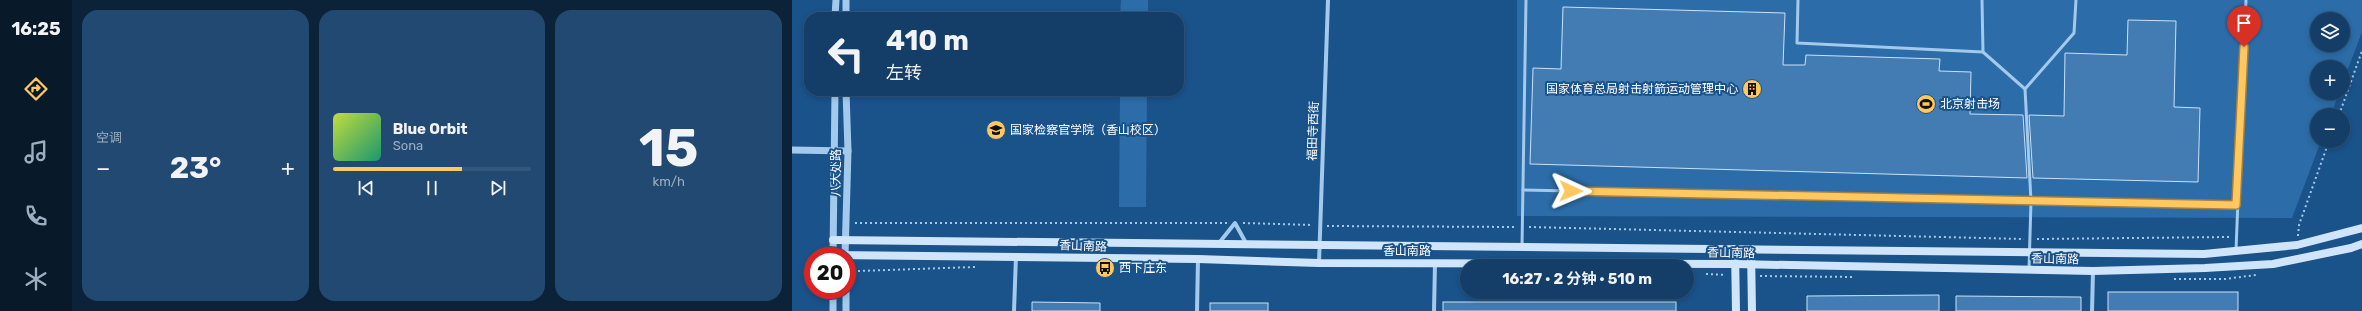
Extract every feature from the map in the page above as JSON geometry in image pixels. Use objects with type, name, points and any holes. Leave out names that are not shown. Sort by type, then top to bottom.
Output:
[{"type":"main road","name":"香山南路","points":[[833,240],[1246,243],[2204,254],[2297,245],[2362,228]]},
{"type":"main road","name":"香山南路","points":[[856,255],[1198,259],[1319,263],[1735,264],[2093,271],[2205,268],[2273,264],[2351,248],[2362,244]]},
{"type":"main road","points":[[1735,249],[1736,311]]},
{"type":"main road","points":[[1752,249],[1752,311]]},
{"type":"street","points":[[836,0],[836,12]]},
{"type":"street","points":[[846,0],[846,12]]},
{"type":"street","name":"福田寺西街","points":[[1319,263],[1328,0]]},
{"type":"street","name":"八大处路","points":[[833,247],[835,96]]},
{"type":"street","name":"八大处路","points":[[845,247],[848,151],[846,96]]},
{"type":"street","points":[[792,150],[848,151]]},
{"type":"street","points":[[1218,243],[1235,223],[1246,243]]},
{"type":"street","points":[[1014,311],[1016,256]]},
{"type":"street","points":[[1197,311],[1198,259]]},
{"type":"street","points":[[1434,311],[1435,264]]},
{"type":"street","points":[[2092,311],[2093,271]]},
{"type":"street","points":[[833,299],[833,311]]},
{"type":"street","points":[[846,299],[846,311]]},
{"type":"lane","points":[[1522,246],[1526,0]]},
{"type":"lane","points":[[1798,0],[1797,43],[1983,52],[2025,89]]},
{"type":"lane","points":[[1982,0],[1983,52]]},
{"type":"lane","points":[[2029,270],[2031,201],[2025,89],[2074,33],[2076,0]]},
{"type":"lane","points":[[2236,252],[2236,205],[2246,0]]},
{"type":"lane","points":[[1523,190],[2236,205]]},
{"type":"path","points":[[2342,108],[2362,52]]},
{"type":"path","points":[[2297,245],[2299,225],[2326,148]]},
{"type":"path","name":"香山南路","points":[[846,223],[1235,223],[1320,226],[1522,227],[2030,239],[2236,236]]},
{"type":"shaded area","points":[[1121,0],[1148,0],[1148,12],[1120,12]]},
{"type":"shaded area","name":"北京射击场","points":[[1517,0],[2362,0],[2362,32],[2350,64],[2350,60],[2310,60],[2310,100],[2336,100],[2334,108],[2310,108],[2310,148],[2318,148],[2292,218],[1517,216]]},
{"type":"shaded area","points":[[1120,96],[1147,96],[1146,207],[1119,207]]},
{"type":"building","name":"国家体育总局射击射箭运动管理中心","points":[[1563,7],[1785,13],[1783,65],[1805,65],[1806,55],[1940,59],[1939,71],[1971,72],[1970,114],[2023,115],[2027,178],[1530,164],[1533,68],[1561,69]]},
{"type":"building","points":[[2128,20],[2176,21],[2174,107],[2200,108],[2198,182],[2033,178],[2029,115],[2064,116],[2065,53],[2127,55]]},
{"type":"building","points":[[2108,292],[2238,292],[2238,311],[2108,311]]},
{"type":"building","points":[[1939,295],[1939,311],[1807,311],[1807,296]]},
{"type":"building","points":[[1956,296],[2081,297],[2081,311],[1956,311]]},
{"type":"building","points":[[1032,302],[1100,303],[1100,311],[1032,311]]},
{"type":"building","points":[[1443,302],[1676,302],[1676,311],[1443,311]]},
{"type":"building","points":[[1210,303],[1268,303],[1268,311],[1210,311]]},
{"type":"place","name":"国家体育总局射击射箭运动管理中心","points":[[1752,89]]},
{"type":"place","name":"北京射击场","points":[[1926,104]]},
{"type":"place","name":"国家检察官学院（香山校区）","points":[[996,130]]},
{"type":"place","name":"西下庄东","points":[[1105,268]]},
{"type":"route","points":[[1571,191],[2236,205],[2244,47]]}]
